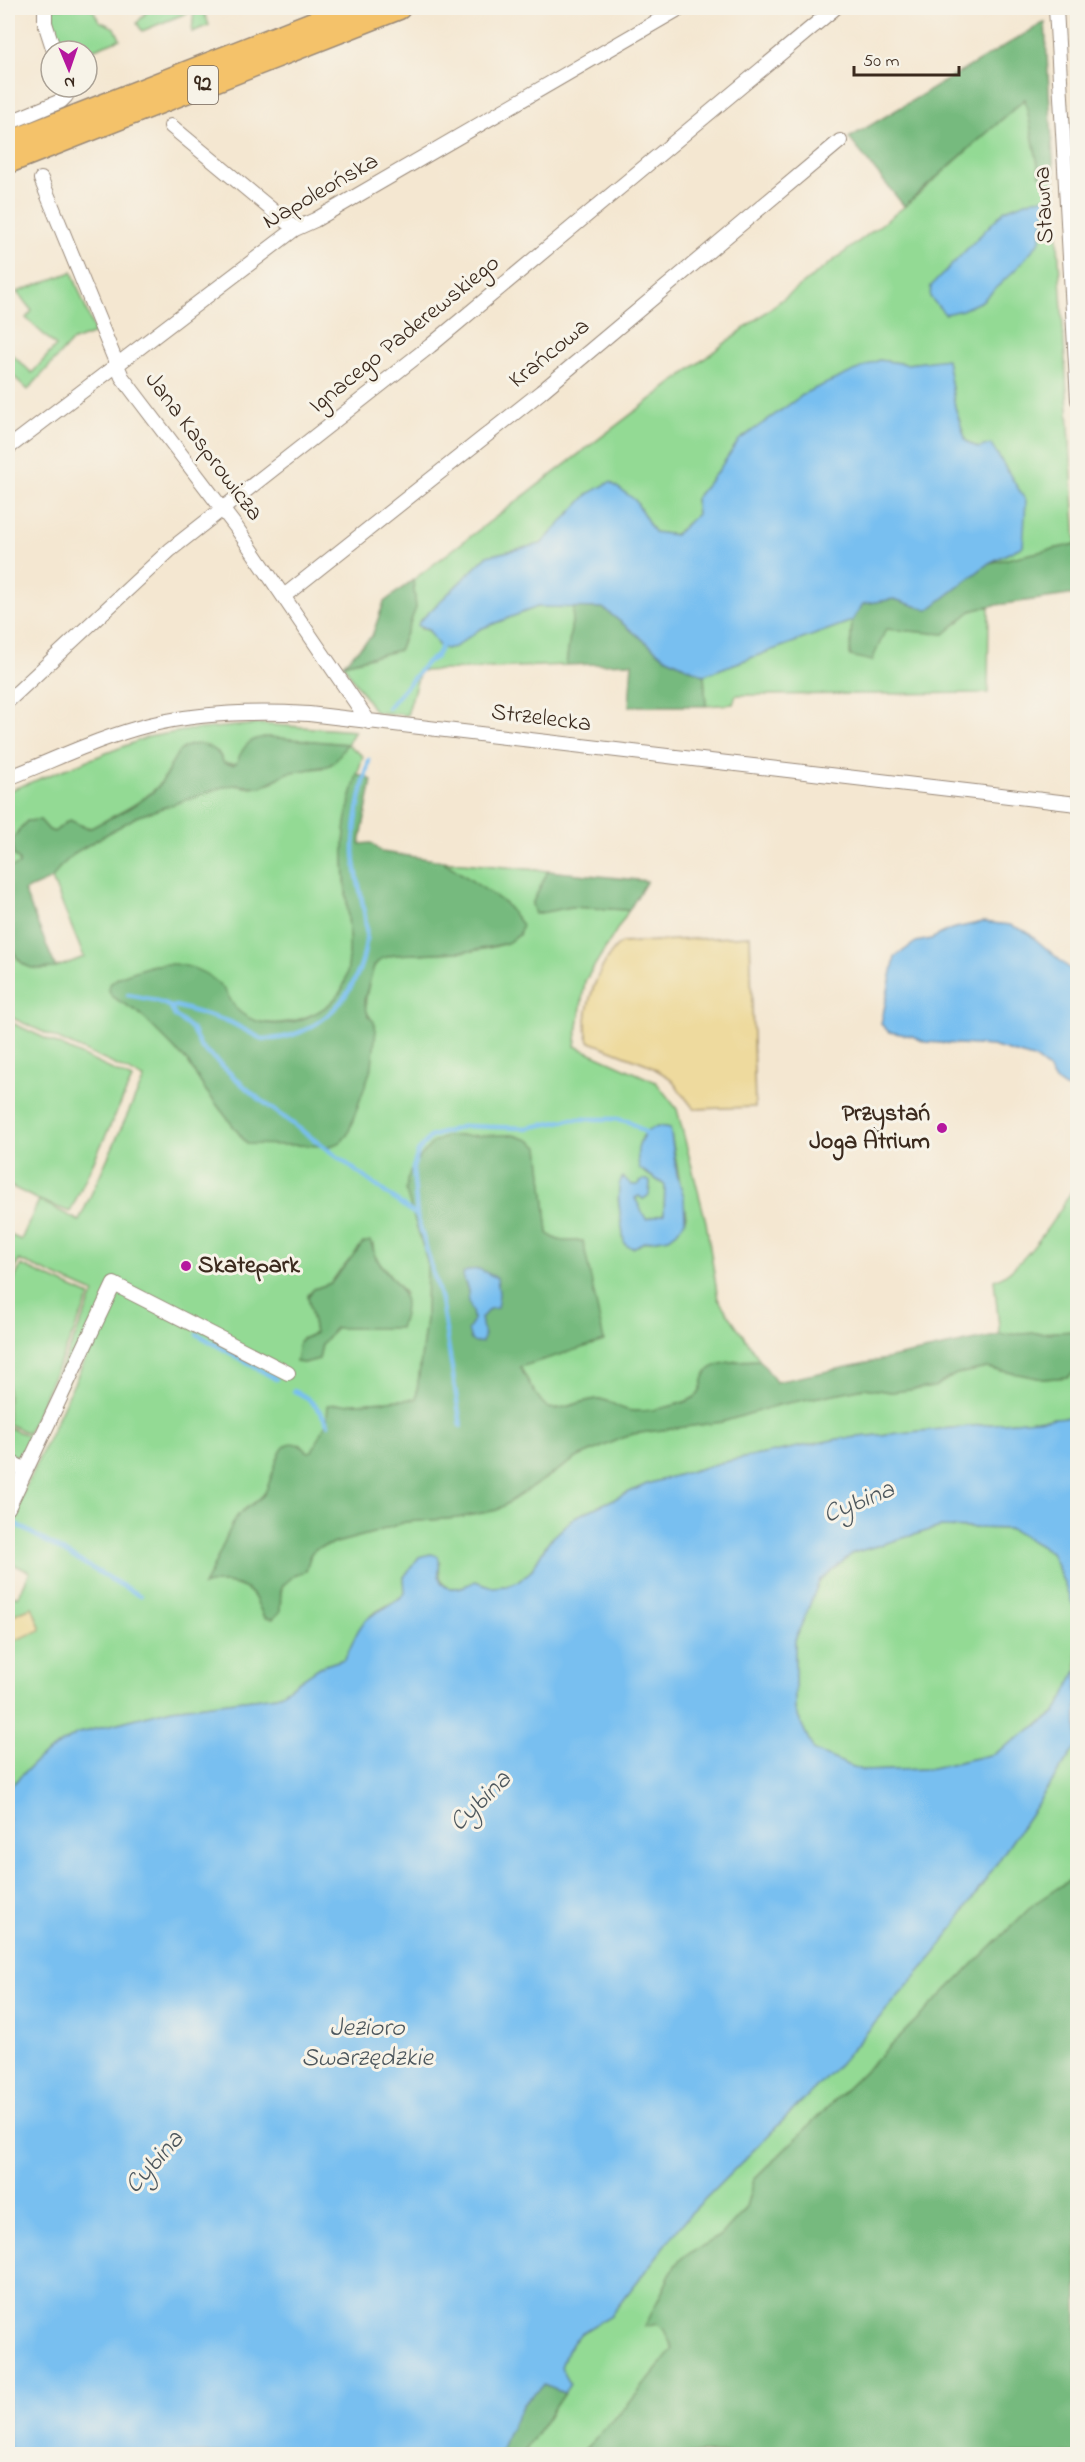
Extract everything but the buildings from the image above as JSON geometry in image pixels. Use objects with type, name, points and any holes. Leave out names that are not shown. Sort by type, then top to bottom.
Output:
[{"type":"main road","name":"92","points":[[8,143],[351,8]]},
{"type":"main road","name":"92","points":[[8,162],[399,8]]},
{"type":"street","points":[[45,8],[45,24],[50,39]]},
{"type":"street","name":"Napoleońska","points":[[8,448],[295,229],[394,175],[680,8]]},
{"type":"street","name":"Ignacego Paderewskiego","points":[[8,701],[138,578],[222,508],[430,346],[835,8]]},
{"type":"street","name":"Stawna","points":[[1056,8],[1077,400]]},
{"type":"street","points":[[8,123],[63,99]]},
{"type":"street","points":[[171,126],[295,229]]},
{"type":"street","name":"Krańcowa","points":[[284,596],[541,392],[840,141]]},
{"type":"street","name":"Jana Kasprowicza","points":[[40,179],[115,365],[222,508],[369,722]]},
{"type":"street","name":"Strzelecka","points":[[8,778],[134,729],[187,718],[270,712],[1077,803]]},
{"type":"street","points":[[8,1508],[114,1284],[288,1373]]},
{"type":"street","points":[[8,1461],[26,1470]]},
{"type":"green space","points":[[52,8],[92,8],[99,21],[115,28],[120,39],[99,47],[99,39],[56,39],[53,31]]},
{"type":"green space","points":[[150,8],[202,8],[209,25],[192,32],[194,10],[142,31],[137,23]]},
{"type":"green space","points":[[1045,22],[1054,176],[1040,175],[1025,99],[904,206],[849,138]]},
{"type":"green space","points":[[1026,98],[1040,175],[1054,176],[1076,544],[989,563],[1023,546],[978,448],[966,441],[955,407],[947,360],[907,364],[879,360],[718,471],[695,499],[697,514],[674,535],[654,532],[635,500],[588,494],[541,544],[487,556],[419,622],[421,629],[430,632],[438,645],[455,647],[480,629],[537,607],[574,607],[566,665],[420,671],[407,715],[375,712],[343,664],[399,650],[416,608],[413,580],[904,207]]},
{"type":"green space","points":[[72,272],[95,333],[71,342],[28,390],[8,371],[8,351],[32,373],[56,346],[26,318],[32,311],[17,292]]},
{"type":"green space","points":[[1076,544],[1076,594],[989,606],[971,611],[944,634],[886,629],[872,661],[850,656],[852,621],[862,604],[894,599],[928,610],[989,563]]},
{"type":"green space","points":[[413,580],[416,608],[399,650],[343,664],[372,636],[384,602]]},
{"type":"green space","points":[[989,606],[988,693],[736,695],[733,704],[706,706],[704,675],[852,621],[850,656],[886,629],[944,634],[971,611]]},
{"type":"green space","points":[[574,607],[603,608],[665,657],[704,675],[706,706],[629,706],[632,663],[566,665]]},
{"type":"green space","points":[[260,724],[355,731],[347,744],[363,756],[351,799],[344,844],[349,936],[348,971],[344,985],[336,998],[320,1011],[307,1017],[287,1022],[266,1023],[256,1021],[238,1011],[220,985],[204,974],[177,966],[158,965],[148,966],[128,1005],[143,1016],[188,1062],[204,1088],[247,1144],[374,1022],[367,1011],[366,998],[372,972],[380,959],[396,955],[453,953],[484,949],[498,946],[519,935],[471,880],[442,861],[548,871],[532,904],[535,914],[571,907],[629,910],[585,981],[575,1046],[656,1082],[677,1109],[706,1222],[718,1299],[760,1360],[721,1364],[715,1367],[705,1375],[701,1390],[695,1397],[670,1406],[632,1411],[599,1399],[555,1409],[549,1408],[537,1396],[520,1367],[583,1241],[560,1240],[548,1233],[539,1148],[407,1192],[427,1260],[426,1319],[416,1399],[328,1405],[327,1422],[312,1452],[308,1452],[300,1444],[281,1451],[266,1492],[233,1525],[205,1585],[223,1583],[242,1587],[254,1596],[263,1616],[281,1605],[281,1593],[285,1583],[294,1575],[306,1571],[311,1553],[317,1548],[405,1522],[457,1518],[497,1510],[578,1457],[632,1434],[722,1422],[778,1405],[864,1388],[891,1392],[934,1387],[956,1374],[987,1368],[1043,1379],[1068,1377],[1077,1369],[1077,1416],[838,1439],[720,1463],[647,1484],[575,1517],[548,1542],[531,1571],[519,1581],[507,1586],[492,1587],[475,1581],[459,1587],[447,1587],[443,1584],[439,1571],[440,1561],[431,1554],[419,1557],[404,1577],[405,1593],[364,1622],[344,1659],[320,1667],[277,1696],[172,1709],[76,1734],[38,1759],[8,1789],[8,1643],[41,1629],[32,1607],[8,1617],[8,1593],[18,1597],[30,1572],[8,1563],[8,1525],[116,1293],[26,1457],[21,1458],[8,1453],[8,1427],[31,1437],[94,1293],[19,1260],[8,1285],[8,1234],[21,1240],[39,1200],[79,1221],[144,1078],[8,1016],[8,938],[13,952],[29,967],[38,969],[60,966],[84,957],[52,879],[59,868],[76,852],[136,817],[223,787],[234,785],[251,788],[270,784],[282,775],[294,771],[322,768],[332,764],[346,744],[263,737],[236,764],[224,763],[218,752],[197,746],[186,747],[178,754],[160,783],[149,794],[134,805],[91,828],[67,821],[54,832],[40,820],[27,821],[16,835],[12,846],[19,865],[8,868],[8,791],[148,737],[189,730]],"holes":[[[658,1126],[670,1128],[686,1216],[677,1232],[669,1238],[644,1242],[638,1246],[624,1242],[618,1198],[627,1181],[632,1185],[638,1185],[641,1181],[650,1182],[649,1195],[643,1199],[636,1197],[637,1205],[646,1219],[664,1214],[665,1185],[644,1172],[646,1133]],[[373,1244],[374,1255],[405,1294],[335,1328],[322,1344],[319,1359],[304,1363],[296,1362],[301,1339],[315,1333],[308,1295],[314,1289],[331,1283],[340,1270]]]},
{"type":"green space","points":[[262,737],[347,744],[336,760],[328,766],[287,773],[262,787],[234,785],[223,787],[136,817],[76,852],[59,868],[52,879],[24,891],[56,968],[32,968],[20,961],[13,951],[7,924],[8,868],[19,865],[19,860],[13,854],[13,838],[27,821],[40,820],[54,832],[70,820],[91,828],[148,796],[164,779],[177,754],[186,747],[197,744],[208,746],[220,755],[224,763],[233,765],[248,744]]},
{"type":"green space","points":[[357,774],[372,780],[360,844],[371,843],[382,852],[442,861],[505,903],[522,925],[519,935],[507,943],[472,951],[394,955],[381,959],[374,966],[364,1001],[376,1030],[372,1066],[348,1134],[341,1142],[330,1146],[247,1144],[204,1088],[188,1062],[138,1012],[112,997],[108,988],[113,981],[149,966],[172,964],[193,968],[213,979],[222,987],[235,1007],[252,1020],[279,1024],[293,1022],[306,1018],[330,1003],[339,994],[345,981],[348,964],[349,923],[344,846],[348,809]]},
{"type":"green space","points":[[548,871],[647,881],[629,910],[571,907],[535,914],[532,904]]},
{"type":"green space","points":[[8,1021],[132,1079],[70,1212],[8,1185]]},
{"type":"green space","points":[[513,1135],[529,1140],[539,1147],[548,1233],[560,1240],[583,1241],[604,1341],[520,1367],[537,1396],[549,1408],[559,1409],[599,1399],[626,1410],[652,1410],[680,1404],[695,1397],[701,1390],[707,1372],[727,1362],[760,1360],[776,1382],[1000,1335],[1077,1331],[1077,1369],[1068,1377],[1043,1379],[987,1368],[956,1374],[934,1387],[891,1392],[864,1388],[778,1405],[722,1422],[632,1434],[578,1457],[497,1510],[457,1518],[405,1522],[317,1548],[311,1553],[306,1571],[296,1574],[281,1587],[280,1612],[273,1619],[265,1618],[250,1591],[237,1585],[223,1583],[203,1586],[236,1518],[264,1494],[284,1448],[290,1444],[298,1444],[308,1452],[312,1451],[327,1422],[328,1405],[416,1399],[426,1319],[427,1260],[406,1192],[407,1180],[413,1165],[432,1143],[447,1136]],"holes":[[[464,1274],[489,1309],[481,1318],[484,1337],[473,1324],[472,1306]]]},
{"type":"green space","points":[[1077,1182],[1077,1331],[1000,1335],[994,1280],[1017,1265],[1029,1252],[1052,1222]]},
{"type":"green space","points":[[370,1241],[376,1258],[404,1297],[404,1315],[400,1328],[335,1328],[322,1344],[319,1359],[304,1363],[296,1362],[299,1341],[315,1333],[308,1296],[314,1289],[331,1283],[363,1243]]},
{"type":"green space","points":[[21,1265],[90,1296],[28,1433],[8,1424],[8,1294]]},
{"type":"green space","points":[[940,1527],[1011,1529],[1051,1552],[1077,1615],[1077,1669],[1056,1713],[994,1754],[928,1769],[863,1771],[814,1751],[795,1710],[795,1640],[820,1580],[853,1553]]},
{"type":"green space","points":[[1077,1745],[1077,1875],[1034,1904],[754,2180],[745,2210],[722,2235],[683,2257],[674,2267],[646,2326],[657,2324],[664,2329],[673,2349],[628,2405],[580,2454],[523,2454],[570,2384],[561,2367],[567,2350],[581,2333],[611,2315],[689,2215],[839,2064],[936,1953]]},
{"type":"green space","points":[[1077,1875],[1077,2454],[580,2454],[628,2405],[673,2349],[664,2330],[657,2324],[645,2327],[674,2267],[683,2257],[722,2235],[745,2210],[754,2180],[1034,1904]]},
{"type":"green space","points":[[544,2385],[564,2393],[523,2454],[501,2454],[507,2435],[523,2404]]},
{"type":"sand","points":[[750,936],[755,1107],[694,1109],[670,1078],[647,1064],[590,1042],[586,1032],[588,1005],[606,961],[621,943]]},
{"type":"sand","points":[[32,1607],[41,1630],[8,1643],[8,1617]]},
{"type":"water","points":[[1047,198],[1040,241],[1016,269],[982,301],[962,310],[945,314],[930,297],[931,286],[1005,210],[1034,199]]},
{"type":"water","points":[[947,359],[955,407],[966,441],[978,448],[991,444],[1026,501],[1023,546],[989,563],[928,610],[894,599],[863,604],[852,621],[704,675],[665,657],[603,608],[537,607],[480,629],[455,647],[445,649],[438,645],[428,629],[418,626],[419,622],[487,556],[541,544],[588,494],[610,482],[635,500],[654,532],[675,535],[697,514],[695,499],[739,440],[807,392],[879,360],[907,364]]},
{"type":"water","points":[[983,922],[1010,925],[1027,932],[1077,975],[1077,1091],[1065,1088],[1055,1081],[1048,1069],[1036,1059],[992,1046],[925,1042],[912,1036],[889,1032],[881,1024],[895,957],[916,942],[931,939],[951,929]]},
{"type":"water","points":[[658,1126],[670,1128],[677,1175],[684,1197],[685,1221],[669,1238],[644,1242],[633,1248],[624,1242],[619,1198],[620,1182],[623,1177],[632,1185],[638,1185],[643,1180],[650,1182],[649,1195],[643,1199],[639,1196],[635,1198],[646,1219],[664,1214],[665,1185],[640,1169],[638,1162],[638,1149],[642,1137],[646,1132]]},
{"type":"water","points":[[479,1269],[497,1278],[499,1294],[497,1308],[489,1309],[481,1318],[484,1337],[482,1342],[475,1343],[471,1340],[468,1330],[473,1316],[463,1273]]},
{"type":"water","name":"Jezioro Swarzędzkie","points":[[1077,1416],[1077,1615],[1051,1552],[1011,1529],[940,1527],[853,1553],[820,1580],[795,1640],[795,1710],[814,1751],[863,1771],[928,1769],[994,1754],[1056,1713],[1077,1669],[1077,1745],[936,1953],[839,2064],[689,2215],[611,2315],[581,2333],[567,2350],[561,2367],[570,2384],[564,2393],[544,2385],[523,2404],[507,2435],[501,2454],[8,2454],[8,1789],[38,1759],[76,1734],[172,1709],[277,1696],[320,1667],[344,1659],[365,1621],[405,1593],[404,1577],[419,1557],[431,1554],[438,1556],[441,1582],[449,1588],[459,1588],[475,1581],[492,1587],[507,1586],[519,1581],[531,1571],[548,1542],[575,1517],[647,1484],[720,1463],[838,1439]]},
{"type":"waterway","points":[[388,708],[427,662],[436,657],[441,647]]},
{"type":"waterway","points":[[369,760],[354,838],[356,872],[365,920],[366,941],[355,979],[333,1010],[318,1023],[301,1032],[262,1039],[230,1022],[176,1006],[171,1007],[175,1016],[192,1029],[200,1046],[254,1095],[417,1216],[441,1300],[461,1426]]},
{"type":"waterway","points":[[128,995],[155,1000],[171,1007]]},
{"type":"waterway","points":[[417,1216],[413,1168],[418,1152],[430,1137],[464,1126],[526,1128],[573,1119],[617,1119],[630,1122],[646,1133]]},
{"type":"waterway","points":[[197,1334],[276,1379]]},
{"type":"waterway","points":[[294,1391],[314,1404],[328,1424]]},
{"type":"waterway","points":[[14,1523],[140,1596]]},
{"type":"place","name":"Przystań Joga Atrium","points":[[942,1128]]},
{"type":"place","name":"Skatepark","points":[[186,1266]]},
{"type":"water label","name":"Cybina","points":[[859,1503]]},
{"type":"water label","name":"Cybina","points":[[481,1802]]},
{"type":"water label","name":"Cybina","points":[[155,2163]]}]
